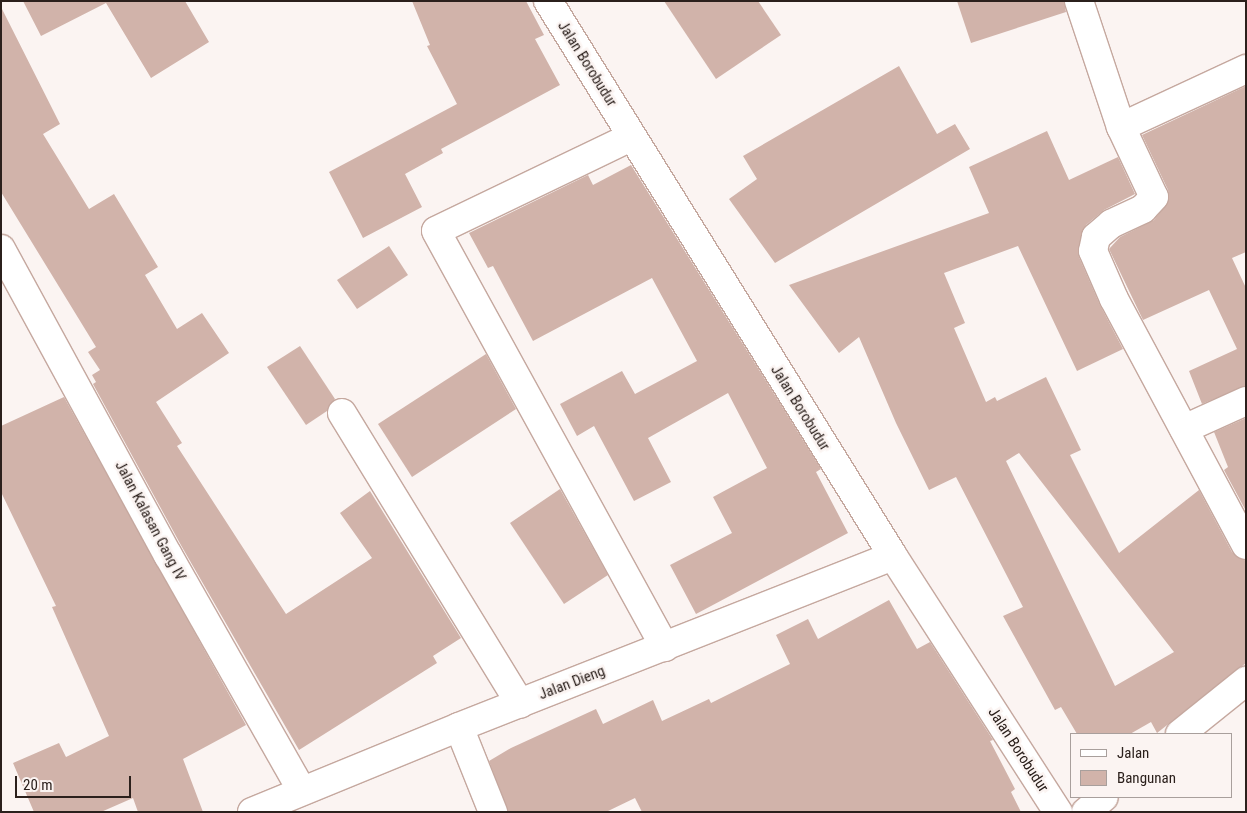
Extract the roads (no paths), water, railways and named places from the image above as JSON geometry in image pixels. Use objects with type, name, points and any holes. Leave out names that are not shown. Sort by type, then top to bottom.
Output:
[{"type":"street","name":"Jalan Borobudur","points":[[548,1],[893,556],[1058,812]]},
{"type":"street","points":[[1079,1],[1121,127],[1154,197],[1143,209],[1111,224],[1096,237],[1093,251],[1114,299],[1246,545]]},
{"type":"street","points":[[1121,127],[1246,70]]},
{"type":"street","points":[[632,137],[436,231],[665,647]]},
{"type":"street","name":"Jalan Kalasan Gang IV","points":[[1,249],[168,555],[302,791]]},
{"type":"street","points":[[1184,430],[1246,401]]},
{"type":"street","points":[[342,413],[520,704]]},
{"type":"street","name":"Jalan Dieng","points":[[256,811],[459,727],[893,556]]},
{"type":"street","points":[[1181,733],[1246,681]]},
{"type":"street","points":[[459,727],[493,812]]},
{"type":"street","points":[[1086,812],[1103,798]]}]
